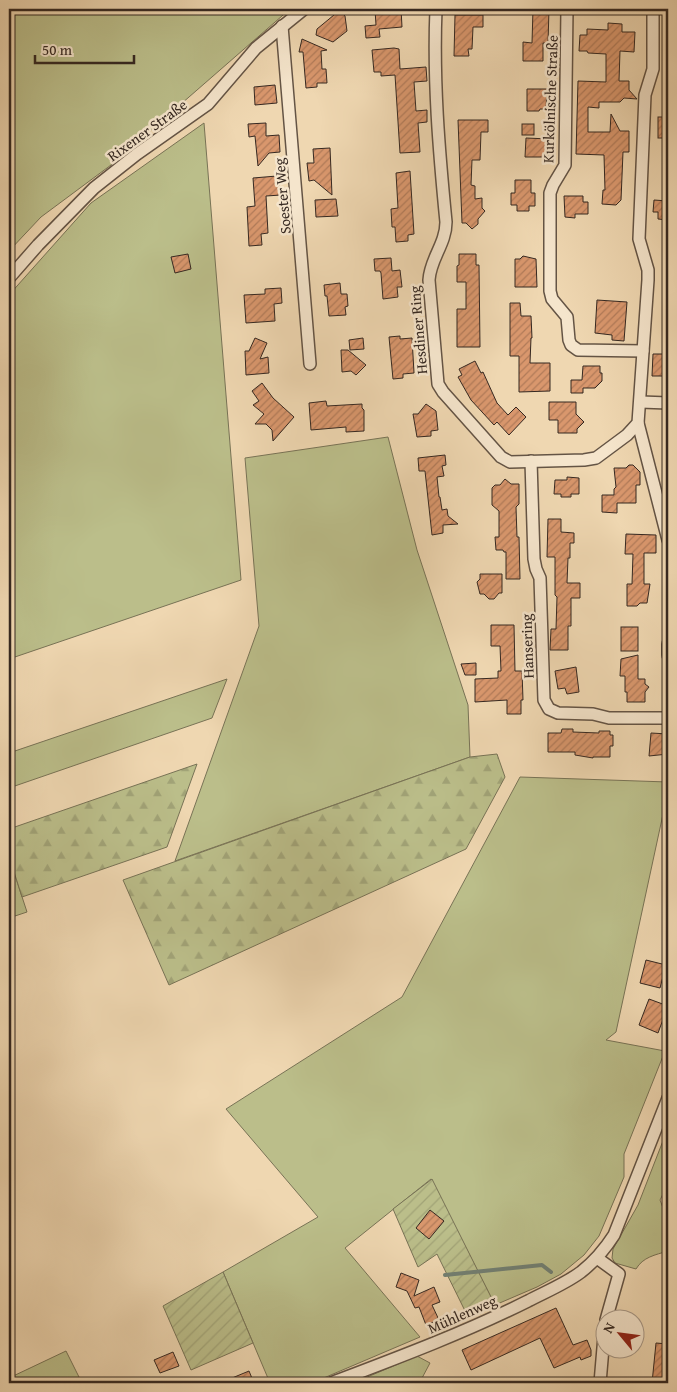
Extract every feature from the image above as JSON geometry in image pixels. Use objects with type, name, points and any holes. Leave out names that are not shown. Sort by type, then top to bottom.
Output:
[{"type":"street","name":"Rixener Straße","points":[[9,278],[38,245],[94,188],[137,154],[208,104],[256,48],[304,9]]},
{"type":"street","name":"Hesdiner Ring","points":[[436,9],[434,56],[436,116],[446,222],[445,235],[430,267],[429,280],[438,384],[442,392],[501,457],[510,462],[596,458],[627,435],[638,423]]},
{"type":"street","name":"Kurkölnische Straße","points":[[567,9],[565,165],[553,184],[550,193],[551,296],[567,317],[569,340],[571,345],[578,350],[644,352]]},
{"type":"street","points":[[652,9],[653,69],[645,95],[639,239],[648,270],[641,402],[638,423],[668,540]]},
{"type":"street","name":"Soester Weg","points":[[282,26],[310,364]]},
{"type":"street","points":[[641,402],[668,402]]},
{"type":"street","name":"Hansering","points":[[531,462],[534,559],[540,578],[541,652],[546,706],[558,713],[592,714],[609,718],[668,718]]},
{"type":"street","points":[[668,644],[668,655]]},
{"type":"street","name":"Mühlenweg","points":[[331,1383],[418,1350],[512,1308],[572,1278],[597,1258],[608,1244],[618,1225],[668,1098]]},
{"type":"street","points":[[597,1258],[619,1274],[609,1310]]},
{"type":"street","points":[[600,1383],[602,1360]]},
{"type":"green space","points":[[9,9],[290,9],[111,165],[41,217],[9,251]]},
{"type":"green space","points":[[204,123],[241,580],[9,659],[9,295],[91,203]]},
{"type":"green space","points":[[388,437],[417,550],[468,705],[470,757],[175,861],[259,626],[245,458]]},
{"type":"green space","points":[[227,679],[212,718],[9,788],[9,753]]},
{"type":"green space","points":[[497,754],[505,777],[466,849],[169,985],[123,880],[470,757]]},
{"type":"green space","points":[[197,764],[167,847],[22,897],[9,856],[9,829]]},
{"type":"green space","points":[[520,777],[668,782],[668,791],[616,1032],[606,1040],[665,1051],[624,1154],[624,1177],[599,1236],[584,1255],[561,1274],[537,1287],[495,1305],[431,1179],[345,1248],[420,1337],[312,1383],[270,1383],[223,1272],[318,1217],[226,1109],[402,997]]},
{"type":"green space","points":[[9,857],[27,912],[9,918]]},
{"type":"green space","points":[[668,1128],[668,1184],[660,1200],[668,1221],[668,1251],[646,1259],[636,1269],[615,1263],[612,1258],[613,1249],[638,1205]]},
{"type":"green space","points":[[432,1179],[495,1305],[468,1317],[437,1254],[418,1267],[393,1209]]},
{"type":"green space","points":[[223,1272],[253,1343],[191,1370],[163,1306]]},
{"type":"green space","points":[[66,1351],[82,1383],[9,1383],[9,1378]]},
{"type":"green space","points":[[417,1356],[430,1363],[421,1380],[422,1383],[353,1383]]},
{"type":"building","points":[[401,9],[402,27],[379,29],[380,37],[366,38],[365,26],[376,25],[375,10]]},
{"type":"building","points":[[533,9],[549,9],[548,43],[543,43],[543,61],[523,61],[523,42],[532,43]]},
{"type":"building","points":[[340,10],[345,16],[347,31],[333,42],[316,35],[317,29]]},
{"type":"building","points":[[455,15],[483,15],[483,27],[473,27],[472,49],[468,49],[469,56],[454,56]]},
{"type":"building","points":[[608,23],[622,24],[622,32],[635,32],[634,52],[620,51],[619,81],[629,81],[629,90],[637,99],[624,98],[620,102],[599,102],[599,108],[588,107],[588,132],[610,132],[611,114],[620,131],[629,131],[629,152],[623,152],[621,200],[616,205],[602,204],[603,190],[605,190],[604,155],[576,154],[578,81],[606,82],[606,54],[579,51],[580,35],[587,35],[587,29],[608,30]]},
{"type":"building","points":[[302,39],[327,50],[321,51],[322,69],[326,69],[327,83],[317,83],[317,87],[306,88],[303,52],[299,52]]},
{"type":"building","points":[[399,49],[400,69],[426,67],[427,81],[414,82],[416,111],[427,110],[427,122],[418,123],[420,152],[400,153],[395,75],[381,76],[381,72],[374,72],[372,50]]},
{"type":"building","points":[[275,85],[277,103],[255,105],[254,87]]},
{"type":"building","points":[[527,89],[547,89],[546,109],[527,111]]},
{"type":"building","points":[[658,117],[668,117],[668,138],[658,138]]},
{"type":"building","points":[[458,120],[488,120],[488,132],[481,132],[480,160],[472,160],[471,185],[475,186],[475,199],[482,198],[482,208],[485,211],[478,219],[478,224],[472,229],[466,223],[462,223]]},
{"type":"building","points":[[266,123],[266,136],[279,135],[280,152],[269,153],[258,166],[255,136],[249,137],[248,124]]},
{"type":"building","points":[[522,124],[534,124],[534,135],[522,135]]},
{"type":"building","points":[[526,138],[549,139],[549,148],[553,152],[547,157],[525,157]]},
{"type":"building","points":[[330,148],[332,195],[314,180],[309,181],[307,163],[314,163],[313,149]]},
{"type":"building","points":[[410,171],[414,234],[408,235],[408,241],[396,242],[395,227],[392,227],[391,209],[398,208],[396,173]]},
{"type":"building","points":[[277,176],[281,195],[266,196],[268,233],[261,234],[262,245],[249,246],[247,207],[255,206],[253,178]]},
{"type":"building","points":[[515,180],[531,180],[531,193],[535,193],[535,206],[529,206],[529,211],[517,211],[517,205],[511,205],[511,193],[515,193]]},
{"type":"building","points":[[564,196],[583,196],[583,202],[588,202],[588,214],[575,214],[575,218],[565,217]]},
{"type":"building","points":[[336,199],[338,216],[316,217],[315,200]]},
{"type":"building","points":[[654,200],[668,201],[668,220],[658,219],[658,212],[653,212]]},
{"type":"building","points":[[188,254],[191,269],[175,273],[171,257]]},
{"type":"building","points":[[459,254],[476,254],[476,265],[479,265],[480,347],[457,347],[457,309],[466,309],[466,282],[457,282]]},
{"type":"building","points":[[523,256],[536,259],[537,287],[515,287],[515,259],[520,259]]},
{"type":"building","points":[[391,258],[392,271],[400,270],[402,287],[397,287],[398,297],[383,299],[381,273],[380,271],[375,271],[374,259]]},
{"type":"building","points":[[340,283],[341,294],[347,294],[348,306],[345,307],[346,315],[329,316],[324,285]]},
{"type":"building","points":[[281,288],[282,303],[274,304],[275,321],[246,323],[244,295],[265,294],[265,289]]},
{"type":"building","points":[[597,300],[627,302],[624,341],[612,340],[612,335],[595,333]]},
{"type":"building","points":[[510,303],[520,303],[521,316],[531,316],[530,363],[550,363],[550,391],[519,392],[519,356],[510,356]]},
{"type":"building","points":[[400,336],[400,339],[412,338],[414,373],[403,374],[403,378],[393,379],[389,337]]},
{"type":"building","points":[[255,338],[267,343],[260,359],[268,357],[269,373],[246,375],[245,351],[249,351]]},
{"type":"building","points":[[363,338],[364,349],[350,350],[349,340]]},
{"type":"building","points":[[341,350],[348,350],[366,365],[356,375],[351,371],[342,372]]},
{"type":"building","points":[[653,354],[668,354],[668,376],[652,376]]},
{"type":"building","points":[[475,361],[481,373],[483,372],[497,403],[508,415],[516,407],[526,417],[509,435],[497,422],[494,425],[471,400],[458,377],[462,375],[459,369]]},
{"type":"building","points":[[583,366],[600,366],[602,381],[595,388],[583,388],[583,393],[571,393],[571,380],[582,380]]},
{"type":"building","points":[[262,383],[273,398],[294,417],[273,441],[272,430],[266,424],[255,424],[264,414],[253,405],[259,401],[252,391]]},
{"type":"building","points":[[326,401],[327,406],[362,404],[364,410],[364,431],[346,432],[346,427],[311,430],[309,403]]},
{"type":"building","points":[[549,402],[576,402],[576,414],[584,422],[577,429],[577,433],[558,433],[558,420],[549,420]]},
{"type":"building","points":[[426,404],[436,411],[438,430],[431,431],[431,436],[417,437],[413,414],[418,414]]},
{"type":"building","points":[[445,455],[446,465],[442,466],[444,476],[437,477],[439,497],[442,510],[447,509],[448,516],[458,524],[443,525],[443,533],[432,535],[425,471],[419,471],[418,458]]},
{"type":"building","points":[[629,465],[633,465],[640,472],[640,485],[636,485],[636,503],[617,503],[617,513],[602,512],[602,495],[614,495],[616,487],[614,468],[626,468]]},
{"type":"building","points":[[567,477],[579,478],[579,494],[571,494],[571,497],[561,497],[561,494],[554,494],[555,480],[567,480]]},
{"type":"building","points":[[505,479],[511,484],[519,484],[519,504],[516,507],[520,579],[506,579],[506,552],[496,550],[495,537],[499,537],[499,511],[492,505],[492,488],[495,485],[500,485]]},
{"type":"building","points":[[548,519],[561,519],[561,532],[574,533],[574,543],[570,543],[567,583],[580,583],[580,598],[571,598],[571,626],[568,626],[568,650],[550,650],[551,629],[556,629],[557,597],[555,595],[555,557],[547,557]]},
{"type":"building","points":[[626,534],[656,535],[656,553],[644,553],[644,584],[650,584],[647,603],[640,603],[637,606],[627,606],[627,584],[632,584],[633,554],[625,554]]},
{"type":"building","points":[[480,574],[502,574],[502,593],[499,593],[494,599],[489,599],[484,594],[480,594],[477,582],[480,579]]},
{"type":"building","points":[[491,625],[514,625],[515,671],[522,671],[523,700],[521,700],[521,714],[507,714],[507,700],[475,702],[475,679],[498,678],[498,671],[501,671],[500,646],[491,646]]},
{"type":"building","points":[[621,627],[638,627],[638,651],[621,651]]},
{"type":"building","points":[[638,655],[638,679],[645,679],[645,684],[649,687],[645,692],[645,702],[627,702],[625,676],[620,676],[621,659]]},
{"type":"building","points":[[476,663],[476,675],[465,675],[461,664]]},
{"type":"building","points":[[576,667],[579,692],[567,694],[565,688],[558,689],[555,671]]},
{"type":"building","points":[[562,729],[573,729],[573,732],[599,733],[599,731],[610,731],[610,735],[613,735],[613,746],[610,746],[610,757],[593,758],[575,755],[575,752],[548,752],[548,733],[561,733]]},
{"type":"building","points":[[651,733],[668,734],[668,754],[649,756]]},
{"type":"building","points":[[646,960],[666,965],[660,988],[640,983]]},
{"type":"building","points":[[649,999],[668,1006],[658,1033],[639,1025]]},
{"type":"building","points":[[430,1210],[444,1221],[429,1239],[416,1228]]},
{"type":"building","points":[[401,1273],[419,1280],[414,1296],[434,1287],[440,1302],[432,1305],[439,1320],[426,1325],[419,1307],[415,1308],[407,1291],[396,1287]]},
{"type":"building","points":[[556,1308],[573,1345],[587,1340],[591,1356],[581,1360],[580,1357],[554,1368],[540,1338],[471,1370],[462,1350]]},
{"type":"building","points":[[656,1343],[668,1344],[668,1383],[652,1383]]},
{"type":"building","points":[[173,1352],[179,1366],[160,1373],[154,1360]]},
{"type":"building","points":[[249,1371],[254,1383],[220,1383]]},
{"type":"waterway","points":[[445,1275],[542,1265],[551,1272]]}]
